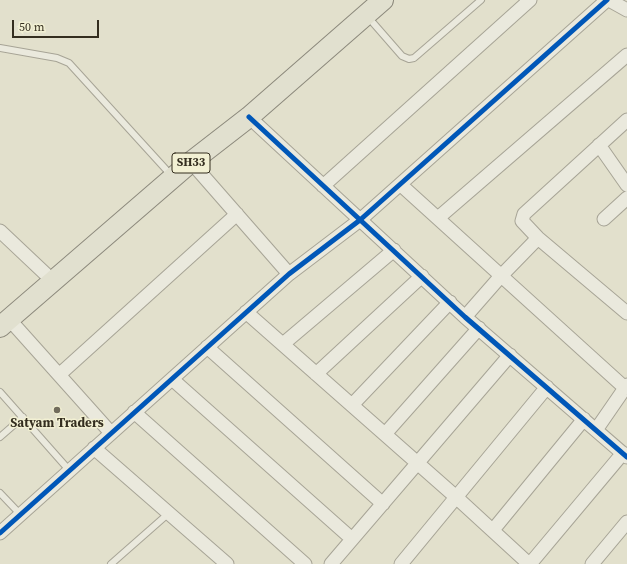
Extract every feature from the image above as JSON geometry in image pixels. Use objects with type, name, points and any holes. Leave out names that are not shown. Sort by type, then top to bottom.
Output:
[{"type":"main road","name":"SH33","points":[[5,323],[191,162],[249,117],[382,0]]},
{"type":"street","points":[[323,186],[530,0]]},
{"type":"street","points":[[0,532],[289,274],[360,220],[401,185],[608,0],[627,10]]},
{"type":"street","points":[[438,218],[627,56]]},
{"type":"street","points":[[246,312],[352,404],[530,564],[625,455],[466,317],[249,117]]},
{"type":"street","points":[[627,120],[524,214],[522,221],[538,238],[627,313]]},
{"type":"street","points":[[599,145],[627,185]]},
{"type":"street","points":[[191,162],[289,274]]},
{"type":"street","points":[[401,185],[500,277],[626,387],[596,430]]},
{"type":"street","points":[[604,219],[627,198]]},
{"type":"street","points":[[60,374],[237,214]]},
{"type":"street","points":[[0,231],[53,281]]},
{"type":"street","points":[[466,317],[500,277],[538,238]]},
{"type":"street","points":[[283,344],[394,250]]},
{"type":"street","points":[[316,374],[422,276]]},
{"type":"street","points":[[352,404],[450,302]]},
{"type":"street","points":[[5,323],[60,374],[111,433]]},
{"type":"street","points":[[385,434],[479,328]]},
{"type":"street","points":[[207,347],[383,504]]},
{"type":"street","points":[[331,564],[510,355]]},
{"type":"street","points":[[172,378],[352,539]]},
{"type":"street","points":[[401,564],[547,387]]},
{"type":"street","points":[[134,412],[305,564]]},
{"type":"street","points":[[493,530],[584,419]]},
{"type":"street","points":[[94,448],[168,512],[220,562]]},
{"type":"street","points":[[592,564],[627,522]]},
{"type":"lane","points":[[469,0],[474,6]]},
{"type":"lane","points":[[366,14],[402,56],[409,59],[414,58],[480,0]]},
{"type":"lane","points":[[0,48],[57,58],[69,63],[173,178]]},
{"type":"lane","points":[[0,392],[69,470]]},
{"type":"lane","points":[[0,437],[23,417]]},
{"type":"lane","points":[[0,493],[20,514]]},
{"type":"lane","points":[[111,564],[168,512]]},
{"type":"cycle path","points":[[0,533],[289,274],[360,220],[607,0]]},
{"type":"cycle path","points":[[249,117],[465,317],[627,457]]},
{"type":"place","name":"Satyam Traders","points":[[57,410]]}]
